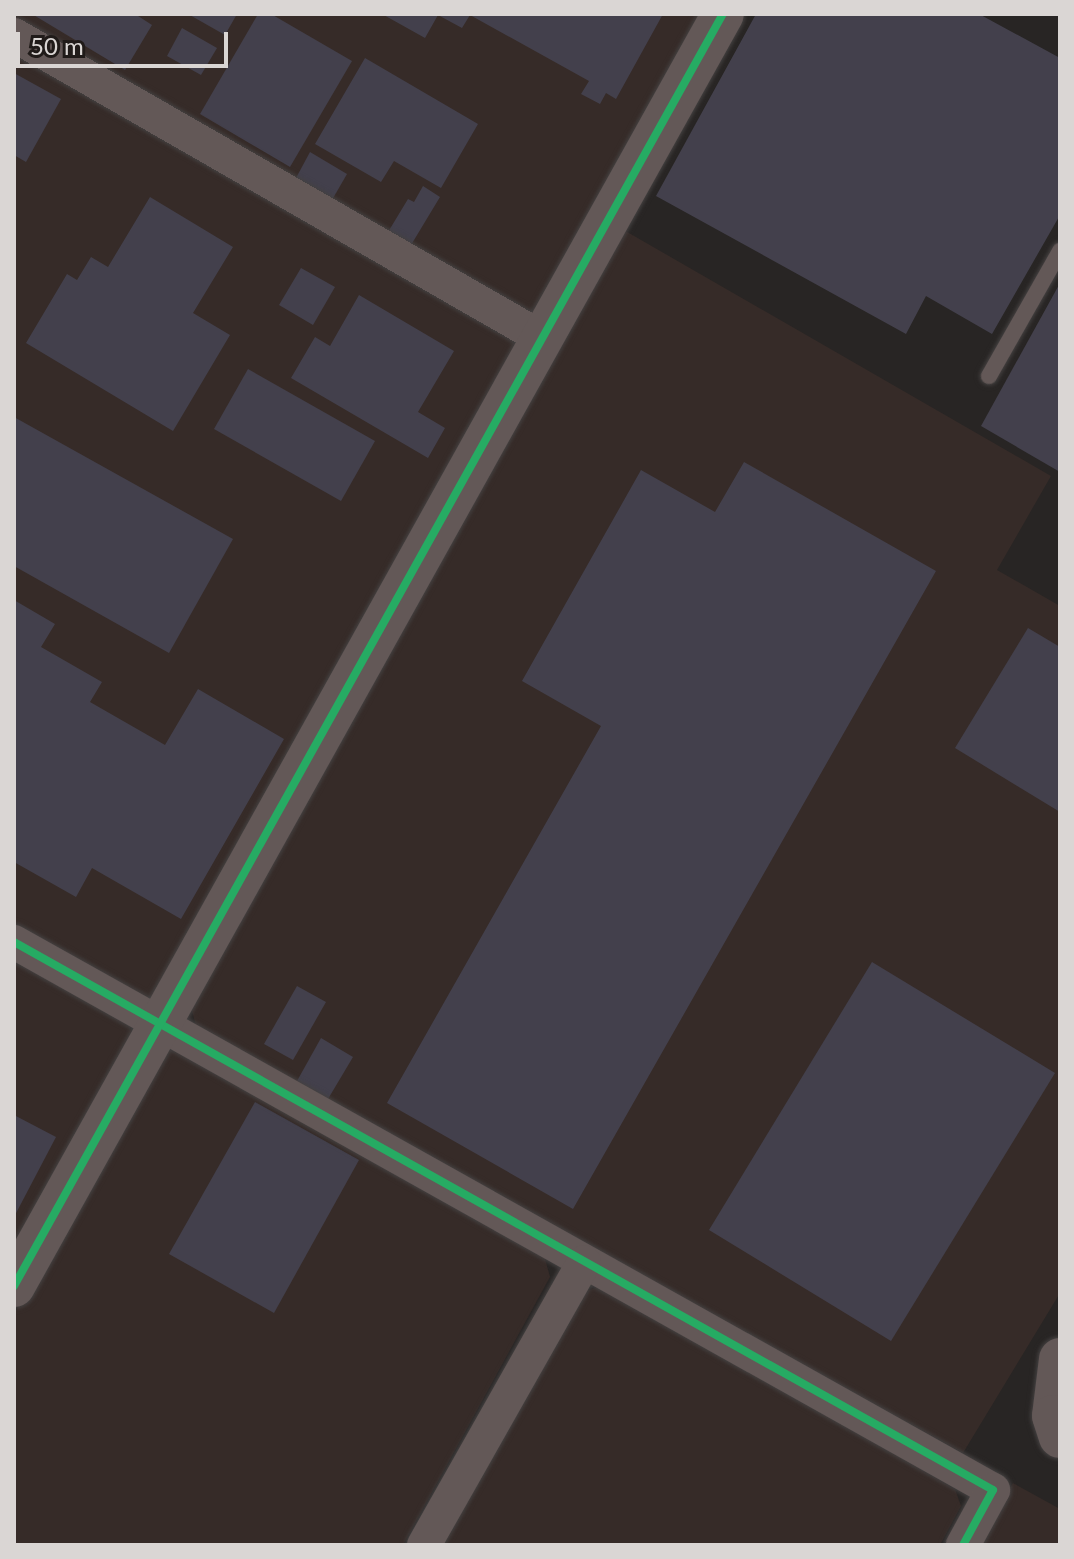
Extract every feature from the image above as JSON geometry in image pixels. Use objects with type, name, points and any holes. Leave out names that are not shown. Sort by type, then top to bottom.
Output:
[{"type":"street","points":[[14,1286],[723,14]]},
{"type":"street","points":[[14,35],[542,338]]},
{"type":"street","points":[[14,942],[993,1490],[963,1545]]},
{"type":"street","points":[[424,1545],[584,1262]]},
{"type":"street","points":[[1060,1359],[1053,1416],[1060,1437]]},
{"type":"lane","points":[[989,376],[1060,251]]},
{"type":"shaded area","points":[[14,14],[704,14],[539,314],[528,316],[14,25]]},
{"type":"shaded area","points":[[14,52],[512,337],[515,349],[155,998],[143,1001],[14,928]]},
{"type":"shaded area","points":[[622,229],[1051,476],[997,570],[1060,606],[1060,1293],[963,1453],[197,1030],[191,1007]]},
{"type":"shaded area","points":[[14,960],[129,1024],[133,1038],[14,1249]]},
{"type":"shaded area","points":[[186,1049],[544,1255],[550,1277],[403,1545],[14,1545],[14,1314],[162,1052]]},
{"type":"shaded area","points":[[602,1286],[955,1489],[961,1506],[940,1545],[438,1545],[579,1293]]},
{"type":"shaded area","points":[[1013,1483],[1060,1509],[1060,1545],[978,1545]]},
{"type":"building","points":[[32,14],[135,14],[152,25],[125,70]]},
{"type":"building","points":[[188,14],[237,14],[225,35]]},
{"type":"building","points":[[258,14],[271,14],[352,61],[290,167],[200,114]]},
{"type":"building","points":[[382,14],[663,14],[616,99],[606,93],[600,104],[581,94],[589,81],[470,15],[462,28],[438,15],[425,38]]},
{"type":"building","points":[[756,14],[979,14],[1060,58],[1060,215],[992,334],[926,296],[906,334],[656,196]]},
{"type":"building","points":[[182,28],[217,48],[201,75],[167,56]]},
{"type":"building","points":[[365,58],[478,124],[441,188],[394,161],[381,182],[315,144]]},
{"type":"building","points":[[14,73],[61,99],[26,162],[14,155]]},
{"type":"building","points":[[310,152],[347,174],[332,200],[296,178]]},
{"type":"building","points":[[423,186],[440,197],[408,250],[385,237],[408,199],[414,202]]},
{"type":"building","points":[[150,197],[233,247],[193,313],[230,335],[173,431],[26,343],[67,274],[77,280],[91,257],[108,267]]},
{"type":"building","points":[[301,268],[335,287],[313,325],[279,305]]},
{"type":"building","points":[[1060,283],[1060,472],[981,426]]},
{"type":"building","points":[[359,295],[454,351],[418,412],[445,428],[428,458],[291,378],[315,337],[330,346]]},
{"type":"building","points":[[248,369],[375,441],[341,501],[214,429]]},
{"type":"building","points":[[14,417],[233,539],[169,653],[14,566]]},
{"type":"building","points":[[744,462],[936,571],[573,1209],[387,1103],[601,726],[522,681],[641,470],[715,512]]},
{"type":"building","points":[[14,600],[55,624],[41,647],[102,682],[90,702],[165,745],[198,689],[284,739],[181,919],[92,868],[76,897],[14,862]]},
{"type":"building","points":[[1028,628],[1060,647],[1060,812],[955,748]]},
{"type":"building","points":[[872,962],[1055,1073],[891,1341],[709,1230]]},
{"type":"building","points":[[297,986],[326,1002],[293,1060],[264,1044]]},
{"type":"building","points":[[321,1038],[353,1057],[328,1099],[297,1081]]},
{"type":"building","points":[[255,1102],[359,1160],[274,1313],[169,1254]]},
{"type":"building","points":[[14,1115],[56,1137],[14,1217]]},
{"type":"cycle path","points":[[14,1286],[723,14]]},
{"type":"cycle path","points":[[14,942],[993,1490],[963,1545]]}]
